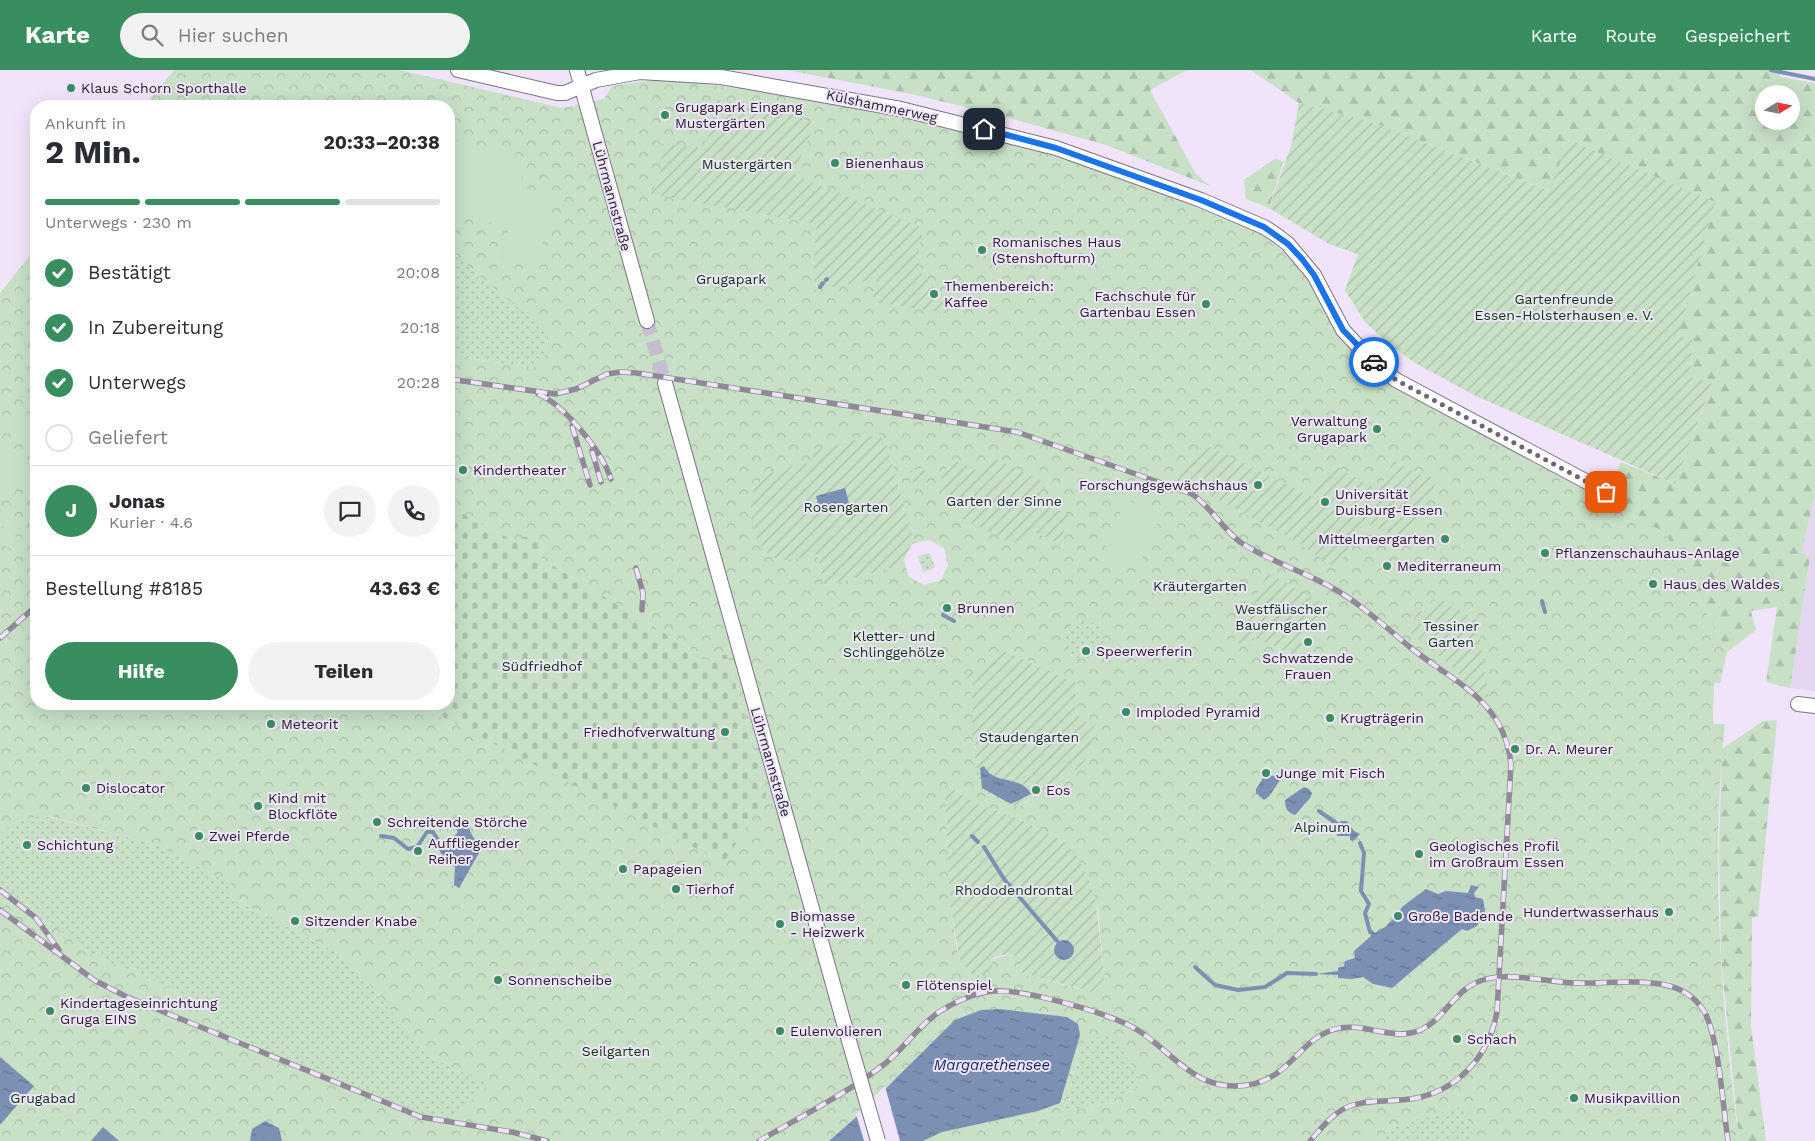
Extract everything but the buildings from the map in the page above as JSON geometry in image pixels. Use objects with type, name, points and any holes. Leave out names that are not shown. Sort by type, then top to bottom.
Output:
[{"type":"street","name":"Külshammerweg","points":[[458,70],[557,93],[565,93],[622,74],[656,71],[722,77],[806,91],[902,109],[1056,148],[1201,200],[1264,227],[1288,244],[1314,275],[1343,330],[1369,358],[1396,380],[1606,492]]},
{"type":"street","name":"Lührmannstraße","points":[[578,70],[647,321]]},
{"type":"street","name":"Lührmannstraße","points":[[665,384],[878,1141]]},
{"type":"street","points":[[1798,704],[1815,706]]},
{"type":"shaded area","points":[[1815,495],[1815,691],[1790,688],[1810,558],[1801,553]]},
{"type":"green space","name":"Grugapark","points":[[174,70],[400,70],[562,108],[604,99],[612,86],[652,80],[684,81],[792,96],[911,118],[997,139],[1069,160],[1257,230],[1301,266],[1342,339],[1367,365],[1501,445],[1665,533],[1727,652],[1720,683],[1714,683],[1713,724],[1725,724],[1718,828],[1718,880],[1727,1037],[1739,1141],[1471,1141],[1474,1135],[1468,1126],[1470,1122],[1463,1117],[1468,1109],[1462,1106],[1389,1129],[1377,1141],[923,1141],[942,1132],[1075,1050],[1080,1035],[863,1111],[829,1141],[0,1141],[0,887],[93,955],[175,991],[244,1041],[425,1117],[451,1121],[488,1084],[430,1057],[347,958],[227,895],[232,884],[157,845],[52,817],[40,816],[22,819],[0,835],[0,293],[30,256],[30,710],[429,710],[724,863],[767,794],[727,655],[715,655],[710,661],[541,558],[545,549],[537,538],[531,536],[523,537],[519,544],[455,509],[455,356],[533,369],[536,358],[544,358],[549,334],[455,255],[455,100],[149,100]],"holes":[[[879,434],[886,443],[915,543],[929,540],[944,548],[948,565],[941,580],[924,585],[909,577],[905,564],[825,586],[817,554],[785,560],[776,471],[814,461],[812,451]],[[950,459],[980,472],[1047,483],[1039,501],[1058,543],[1029,529],[962,520],[969,504],[938,489]],[[1323,604],[1297,656],[1252,637]],[[1081,620],[1092,622],[1100,628],[1103,644],[1093,657],[1084,659],[1072,656],[1068,651],[1065,635],[1070,626]],[[1004,651],[1078,684],[1075,696],[1076,712],[1083,720],[1095,727],[1098,732],[1083,765],[1020,806],[1016,805],[974,750],[976,750],[972,731],[976,689]],[[947,785],[974,802],[1021,820],[1063,841],[1090,883],[1098,910],[1105,982],[1082,990],[1022,973],[1021,957],[1006,955],[995,959],[973,976],[960,961],[950,904],[945,787]],[[1114,1034],[1141,1081],[1139,1087],[1100,1105],[1063,1112],[1083,1041]]]},
{"type":"green space","points":[[787,70],[1187,70],[1150,90],[1196,174],[1210,186],[1106,145],[1009,118],[916,95]]},
{"type":"green space","points":[[1251,70],[1781,70],[1780,77],[1815,83],[1815,495],[1801,553],[1810,557],[1790,688],[1766,682],[1777,607],[1751,611],[1756,630],[1727,652],[1665,533],[1605,501],[1621,462],[1675,484],[1712,385],[1691,377],[1692,340],[1678,336],[1569,140],[1550,191],[1372,122],[1299,103]]},
{"type":"green space","name":"Mustergärten","points":[[716,99],[793,113],[815,125],[793,174],[923,228],[918,257],[922,278],[927,277],[952,314],[872,302],[877,279],[815,290],[814,251],[817,224],[651,194],[660,174],[662,144],[703,148],[710,132],[702,128]]},
{"type":"green space","name":"Gartenfreunde Essen-Holsterhausen e. V.","points":[[1299,103],[1372,122],[1549,191],[1569,140],[1715,202],[1678,336],[1692,340],[1691,377],[1712,384],[1675,484],[1476,396],[1415,363],[1389,344],[1365,322],[1345,290],[1358,254],[1329,244],[1269,208],[1292,143]]},
{"type":"green space","points":[[455,140],[527,158],[520,187],[555,196],[537,267],[502,258],[509,227],[455,215]]},
{"type":"green space","points":[[1276,158],[1283,162],[1269,208],[1246,199],[1244,180]]},
{"type":"green space","points":[[455,255],[549,333],[544,359],[534,369],[455,356]]},
{"type":"green space","points":[[16,411],[30,414],[30,439],[10,434]]},
{"type":"green space","name":"Rosengarten","points":[[879,434],[886,443],[915,543],[912,544],[904,559],[905,564],[825,586],[817,554],[785,560],[775,558],[766,552],[754,532],[751,519],[753,494],[758,483],[777,470],[814,461],[811,451]]},
{"type":"green space","name":"Universität Duisburg-Essen","points":[[1209,446],[1312,497],[1331,464],[1378,490],[1394,461],[1425,477],[1426,475],[1437,480],[1406,543],[1363,521],[1337,569],[1294,540],[1171,475]]},
{"type":"green space","points":[[0,452],[30,460],[30,492],[0,484]]},
{"type":"green space","name":"Garten der Sinne","points":[[950,458],[980,472],[984,464],[996,459],[1047,483],[1039,501],[1071,516],[1058,543],[1029,530],[1025,538],[1013,543],[962,519],[969,504],[937,489]]},
{"type":"green space","points":[[924,467],[927,479],[913,483],[910,471]]},
{"type":"green space","points":[[1126,499],[1161,515],[1138,568],[1129,564],[1125,574],[1105,565],[1110,554],[1103,551]]},
{"type":"green space","name":"Südfriedhof","points":[[455,509],[519,544],[523,537],[531,536],[537,538],[545,549],[541,558],[710,661],[715,655],[727,655],[767,794],[724,864],[429,710],[455,710]]},
{"type":"green space","points":[[3,514],[28,521],[24,533],[0,526]]},
{"type":"green space","points":[[0,532],[22,538],[19,550],[0,545]]},
{"type":"green space","points":[[930,553],[935,568],[923,572],[918,556]]},
{"type":"green space","name":"Westfälischer Bauerngarten","points":[[1268,573],[1324,604],[1297,656],[1252,637],[1248,647],[1235,641]]},
{"type":"green space","name":"Tessiner Garten","points":[[1432,599],[1437,602],[1442,600],[1477,620],[1489,698],[1480,695],[1470,688],[1457,671],[1409,631],[1418,610],[1425,613]]},
{"type":"green space","points":[[1084,619],[1098,625],[1104,639],[1098,653],[1084,659],[1070,653],[1064,639],[1070,625]]},
{"type":"green space","name":"Staudengarten","points":[[1004,651],[1078,684],[1075,696],[1077,712],[1083,720],[1095,727],[1098,732],[1083,765],[1019,806],[1013,806],[981,790],[974,750],[976,747],[972,733],[973,708],[970,691],[976,689],[966,677]]},
{"type":"green space","points":[[1777,720],[1758,917],[1752,918],[1751,1026],[1766,1141],[1739,1141],[1721,956],[1719,850],[1722,749],[1763,721]]},
{"type":"green space","name":"Rhododendrontal","points":[[947,785],[974,802],[1021,820],[1063,841],[1078,858],[1090,883],[1096,902],[1105,982],[1102,987],[1092,992],[1022,973],[1021,958],[1014,956],[1003,955],[996,957],[992,959],[992,972],[973,976],[960,961],[950,904],[945,787]]},
{"type":"green space","points":[[45,816],[157,845],[233,884],[227,895],[347,958],[430,1057],[489,1084],[451,1121],[425,1117],[244,1041],[175,991],[93,955],[0,887],[0,835],[9,826],[20,820]]},
{"type":"green space","points":[[1114,1033],[1141,1081],[1139,1087],[1100,1105],[1063,1112],[1083,1041]]},
{"type":"green space","name":"Schach","points":[[1456,1034],[1468,1045],[1452,1054],[1444,1048]]},
{"type":"green space","points":[[1462,1106],[1468,1109],[1463,1117],[1470,1122],[1474,1135],[1471,1141],[1377,1141],[1389,1129]]},
{"type":"water","points":[[845,488],[849,503],[820,512],[816,496]]},
{"type":"water","points":[[984,766],[994,776],[1020,784],[1031,794],[1011,804],[982,788],[980,768]]},
{"type":"water","points":[[1265,775],[1275,776],[1280,780],[1271,794],[1264,800],[1256,793],[1256,789]]},
{"type":"water","points":[[1304,787],[1312,793],[1310,798],[1295,815],[1290,813],[1285,805],[1285,800]]},
{"type":"water","points":[[463,819],[468,822],[474,838],[483,846],[459,888],[454,885],[455,867],[440,852],[438,840],[446,844],[458,832],[455,827]]},
{"type":"water","points":[[1341,821],[1347,821],[1354,831],[1360,834],[1353,841],[1350,840],[1350,836],[1337,836],[1336,828]]},
{"type":"water","points":[[1471,885],[1479,887],[1474,893],[1475,897],[1483,899],[1485,911],[1477,926],[1467,931],[1462,929],[1392,988],[1373,984],[1363,977],[1352,979],[1338,978],[1338,975],[1316,974],[1338,971],[1338,968],[1344,966],[1345,961],[1355,958],[1354,951],[1371,936],[1370,932],[1372,930],[1375,933],[1385,927],[1402,907],[1426,889],[1438,894],[1446,891],[1468,893]]},
{"type":"water","points":[[1064,940],[1071,943],[1074,950],[1071,957],[1064,960],[1057,957],[1054,950],[1057,943]]},
{"type":"water","name":"Margarethensee","points":[[1000,1009],[1067,1017],[1078,1024],[1080,1035],[1060,1103],[1038,1111],[942,1132],[923,1141],[829,1141],[863,1111],[955,1020],[981,1010]]},
{"type":"water","points":[[0,1057],[34,1086],[0,1125]]},
{"type":"water","points":[[265,1121],[279,1128],[282,1141],[250,1141],[252,1129]]},
{"type":"water","points":[[103,1127],[119,1141],[91,1141]]},
{"type":"pier","points":[[885,1086],[900,1141],[864,1141],[856,1114]]},
{"type":"waterway","points":[[1771,70],[1815,79]]},
{"type":"waterway","points":[[820,287],[823,283]]},
{"type":"waterway","points":[[1542,601],[1545,612]]},
{"type":"waterway","points":[[947,608],[943,615],[954,621]]},
{"type":"waterway","points":[[1319,811],[1340,826]]},
{"type":"waterway","points":[[381,836],[394,838],[408,849],[417,847],[427,832],[433,832],[438,840]]},
{"type":"waterway","points":[[972,836],[978,842]]},
{"type":"waterway","points":[[1360,843],[1364,853],[1361,891],[1369,904],[1365,913],[1370,932]]},
{"type":"waterway","points":[[984,847],[1004,879],[1058,942]]},
{"type":"waterway","points":[[1195,967],[1215,985],[1238,990],[1265,987],[1287,973],[1316,974]]},
{"type":"tunnel","points":[[647,321],[665,383]]},
{"type":"railway","points":[[455,380],[555,394],[576,389],[607,374],[621,372],[637,373],[1017,432],[1192,494],[1240,542],[1261,554],[1318,580],[1351,599],[1411,648],[1475,695],[1488,708],[1499,724],[1506,742],[1511,764],[1497,1011],[1493,1027],[1479,1057],[1468,1070],[1442,1089],[1410,1099],[1350,1106],[1333,1117],[1310,1141]]},
{"type":"railway","points":[[538,394],[560,408],[581,430],[600,456],[611,479]]},
{"type":"railway","points":[[572,426],[590,485]]},
{"type":"railway","points":[[592,451],[601,482]]},
{"type":"railway","points":[[636,568],[643,593],[642,610]]},
{"type":"railway","points":[[0,638],[30,611]]},
{"type":"railway","points":[[0,890],[36,918],[59,950]]},
{"type":"railway","points":[[0,910],[94,980],[127,997],[421,1117],[512,1132],[547,1141]]},
{"type":"railway","points":[[759,1141],[867,1077],[890,1060],[939,1012],[958,1001],[980,993],[1008,991],[1026,994],[1047,998],[1110,1017],[1139,1031],[1200,1078],[1230,1086],[1248,1085],[1274,1075],[1310,1043],[1332,1030],[1353,1027],[1405,1034],[1425,1028],[1470,986],[1490,978],[1502,977],[1575,983],[1654,983],[1671,986],[1687,994],[1704,1011],[1709,1023],[1720,1073],[1728,1141]]},
{"type":"way so far","points":[[1374,362],[1396,380],[1606,492]]},
{"type":"place","name":"Klaus Schorn Sporthalle","points":[[71,88]]},
{"type":"place","name":"Grugapark Eingang Mustergärten","points":[[665,115]]},
{"type":"place","name":"Bienenhaus","points":[[835,163]]},
{"type":"place","name":"Romanisches Haus (Stenshofturm)","points":[[982,250]]},
{"type":"place","name":"Themenbereich: Kaffee","points":[[934,294]]},
{"type":"place","name":"Fachschule für Gartenbau Essen","points":[[1206,304]]},
{"type":"place","name":"Verwaltung Grugapark","points":[[1377,429]]},
{"type":"place","name":"Kindertheater","points":[[463,470]]},
{"type":"place","name":"Forschungsgewächshaus","points":[[1258,485]]},
{"type":"place","name":"Universität Duisburg-Essen","points":[[1325,502]]},
{"type":"place","name":"Mittelmeergarten","points":[[1445,539]]},
{"type":"place","name":"Pflanzenschauhaus-Anlage","points":[[1545,553]]},
{"type":"place","name":"Mediterraneum","points":[[1387,566]]},
{"type":"place","name":"Haus des Waldes","points":[[1653,584]]},
{"type":"place","name":"Brunnen","points":[[947,608]]},
{"type":"place","name":"Schwatzende Frauen","points":[[1308,642]]},
{"type":"place","name":"Speerwerferin","points":[[1086,651]]},
{"type":"place","name":"Imploded Pyramid","points":[[1126,712]]},
{"type":"place","name":"Krugträgerin","points":[[1330,718]]},
{"type":"place","name":"Meteorit","points":[[271,724]]},
{"type":"place","name":"Friedhofverwaltung","points":[[725,732]]},
{"type":"place","name":"Dr. A. Meurer","points":[[1515,749]]},
{"type":"place","name":"Junge mit Fisch","points":[[1266,773]]},
{"type":"place","name":"Dislocator","points":[[86,788]]},
{"type":"place","name":"Eos","points":[[1036,790]]},
{"type":"place","name":"Kind mit Blockflöte","points":[[258,806]]},
{"type":"place","name":"Schreitende Störche","points":[[377,822]]},
{"type":"place","name":"Zwei Pferde","points":[[199,836]]},
{"type":"place","name":"Schichtung","points":[[27,845]]},
{"type":"place","name":"Auffliegender Reiher","points":[[418,851]]},
{"type":"place","name":"Geologisches Profil im Großraum Essen","points":[[1419,854]]},
{"type":"place","name":"Papageien","points":[[623,869]]},
{"type":"place","name":"Tierhof","points":[[676,889]]},
{"type":"place","name":"Hundertwasserhaus","points":[[1669,912]]},
{"type":"place","name":"Große Badende","points":[[1398,916]]},
{"type":"place","name":"Sitzender Knabe","points":[[295,921]]},
{"type":"place","name":"Biomasse - Heizwerk","points":[[780,924]]},
{"type":"place","name":"Sonnenscheibe","points":[[498,980]]},
{"type":"place","name":"Flötenspiel","points":[[906,985]]},
{"type":"place","name":"Kindertageseinrichtung Gruga EINS","points":[[50,1011]]},
{"type":"place","name":"Eulenvolieren","points":[[780,1031]]},
{"type":"place","name":"Schach","points":[[1457,1039]]},
{"type":"place","name":"Musikpavillion","points":[[1574,1098]]},
{"type":"route","points":[[984,129],[1056,148],[1201,200],[1241,216],[1276,234],[1302,259],[1314,275],[1343,330],[1374,362]]},
{"type":"park label","name":"Kräutergarten","points":[[1200,586]]},
{"type":"park label","name":"Kletter- und Schlinggehölze","points":[[894,644]]},
{"type":"park label","name":"Alpinum","points":[[1322,827]]},
{"type":"park label","name":"Seilgarten","points":[[616,1051]]},
{"type":"park label","name":"Grugabad","points":[[43,1098]]}]
